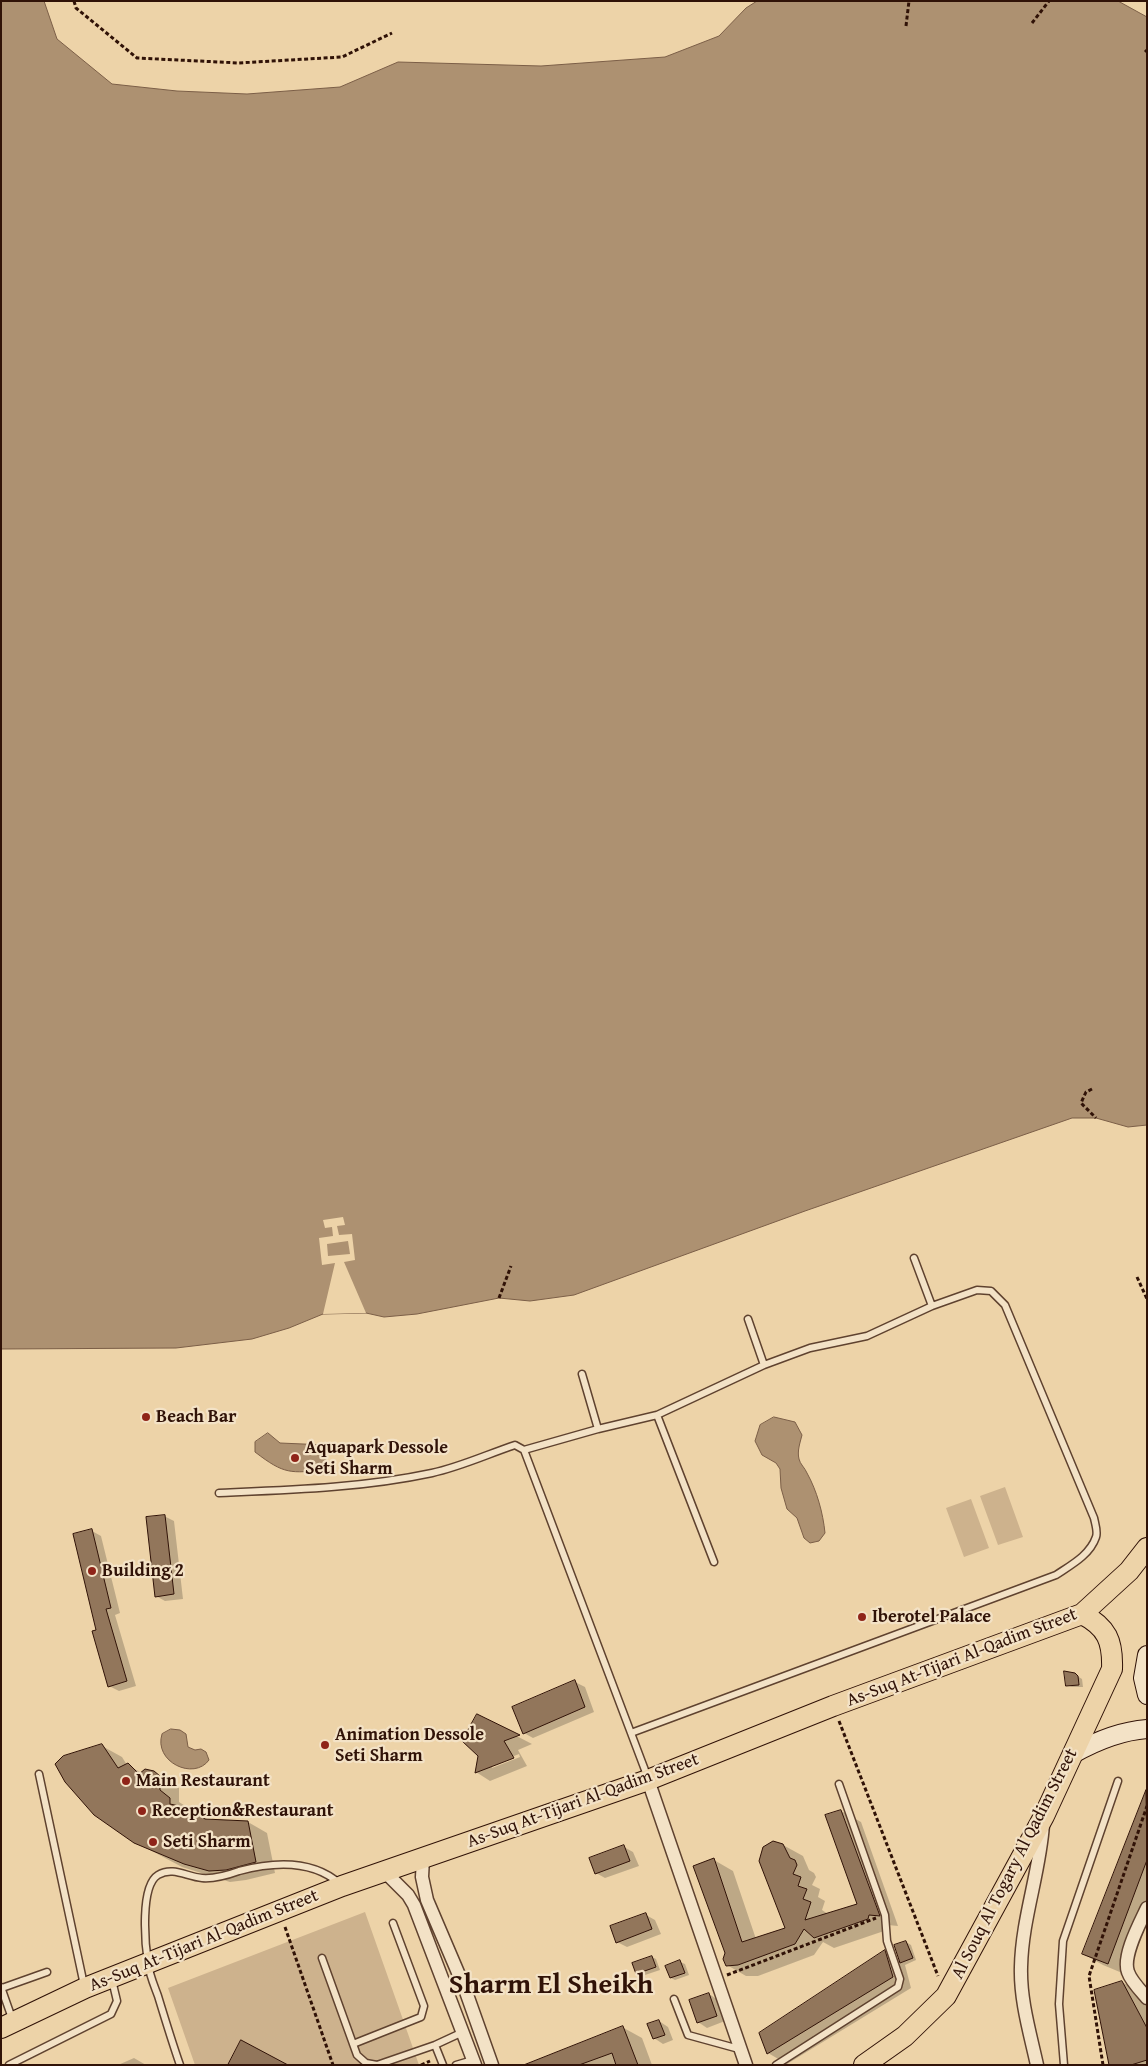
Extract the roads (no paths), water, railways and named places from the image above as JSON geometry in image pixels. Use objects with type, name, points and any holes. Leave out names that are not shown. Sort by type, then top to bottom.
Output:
[{"type":"main road","name":"As-Suq At-Tijari Al-Qadim Street","points":[[7,2025],[84,1988],[342,1886],[648,1780],[833,1706],[1082,1614],[1129,1571],[1147,1548]]},
{"type":"main road","name":"Al Souq Al Togary Al Qadim Street","points":[[864,2065],[905,2036],[946,1996],[1044,1816],[1112,1669],[1111,1649],[1104,1630],[1097,1622],[1082,1614]]},
{"type":"main road","points":[[1147,1655],[1143,1678],[1147,1695]]},
{"type":"main road","points":[[1073,1754],[1105,1738],[1147,1729]]},
{"type":"street","points":[[648,1780],[746,2065]]},
{"type":"street","points":[[1037,2065],[1022,1993],[1020,1968],[1023,1942],[1041,1854],[1044,1816]]},
{"type":"street","points":[[423,1858],[422,1877],[427,1900],[465,1989],[492,2065]]},
{"type":"street","points":[[386,1872],[408,1895],[414,1905],[474,2063]]},
{"type":"street","points":[[1147,1908],[1126,1962],[1128,1973],[1147,1998]]},
{"type":"lane","points":[[914,1258],[932,1306]]},
{"type":"lane","points":[[524,1450],[657,1415],[764,1365],[810,1348],[867,1336],[932,1306],[982,1289],[992,1291],[1005,1306],[1094,1518],[1097,1536],[1091,1547],[1080,1560],[1056,1575],[631,1733]]},
{"type":"lane","points":[[748,1320],[764,1365]]},
{"type":"lane","points":[[582,1374],[598,1429]]},
{"type":"lane","points":[[657,1415],[714,1562]]},
{"type":"lane","points":[[219,1493],[288,1490],[392,1480],[434,1473],[515,1445],[524,1450],[648,1780]]},
{"type":"lane","points":[[39,1774],[84,1988]]},
{"type":"lane","points":[[1064,2065],[1059,2004],[1063,1941],[1118,1781]]},
{"type":"lane","points":[[776,2065],[898,1987],[900,1979],[887,1941],[886,1914],[839,1784]]},
{"type":"lane","points":[[180,2065],[148,1964],[146,1927],[148,1887],[157,1876],[172,1871],[204,1878],[264,1866],[305,1866],[324,1871],[342,1886]]},
{"type":"lane","points":[[353,2044],[421,2017],[424,2012],[424,2006],[393,1923]]},
{"type":"lane","points":[[322,1958],[357,2055],[366,2063],[377,2065],[435,2045],[462,2032]]},
{"type":"lane","points":[[7,2025],[2,1987],[47,1972]]},
{"type":"lane","points":[[9,2065],[111,2014],[117,2001],[111,1978]]},
{"type":"lane","points":[[674,2000],[688,2035],[740,2049]]},
{"type":"lane","points":[[435,2045],[443,2065]]},
{"type":"lane","points":[[456,2065],[474,2063]]},
{"type":"place","name":"Beach Bar","points":[[146,1417]]},
{"type":"place","name":"Aquapark Dessole Seti Sharm","points":[[295,1458]]},
{"type":"place","name":"Building 2","points":[[92,1571]]},
{"type":"place","name":"Iberotel Palace","points":[[862,1617]]},
{"type":"place","name":"Animation Dessole Seti Sharm","points":[[325,1745]]},
{"type":"place","name":"Main Restaurant","points":[[126,1781]]},
{"type":"place","name":"Reception&Restaurant","points":[[142,1811]]},
{"type":"place","name":"Seti Sharm","points":[[153,1842]]},
{"type":"district","name":"Sharm El Sheikh","points":[[551,1986]]}]
